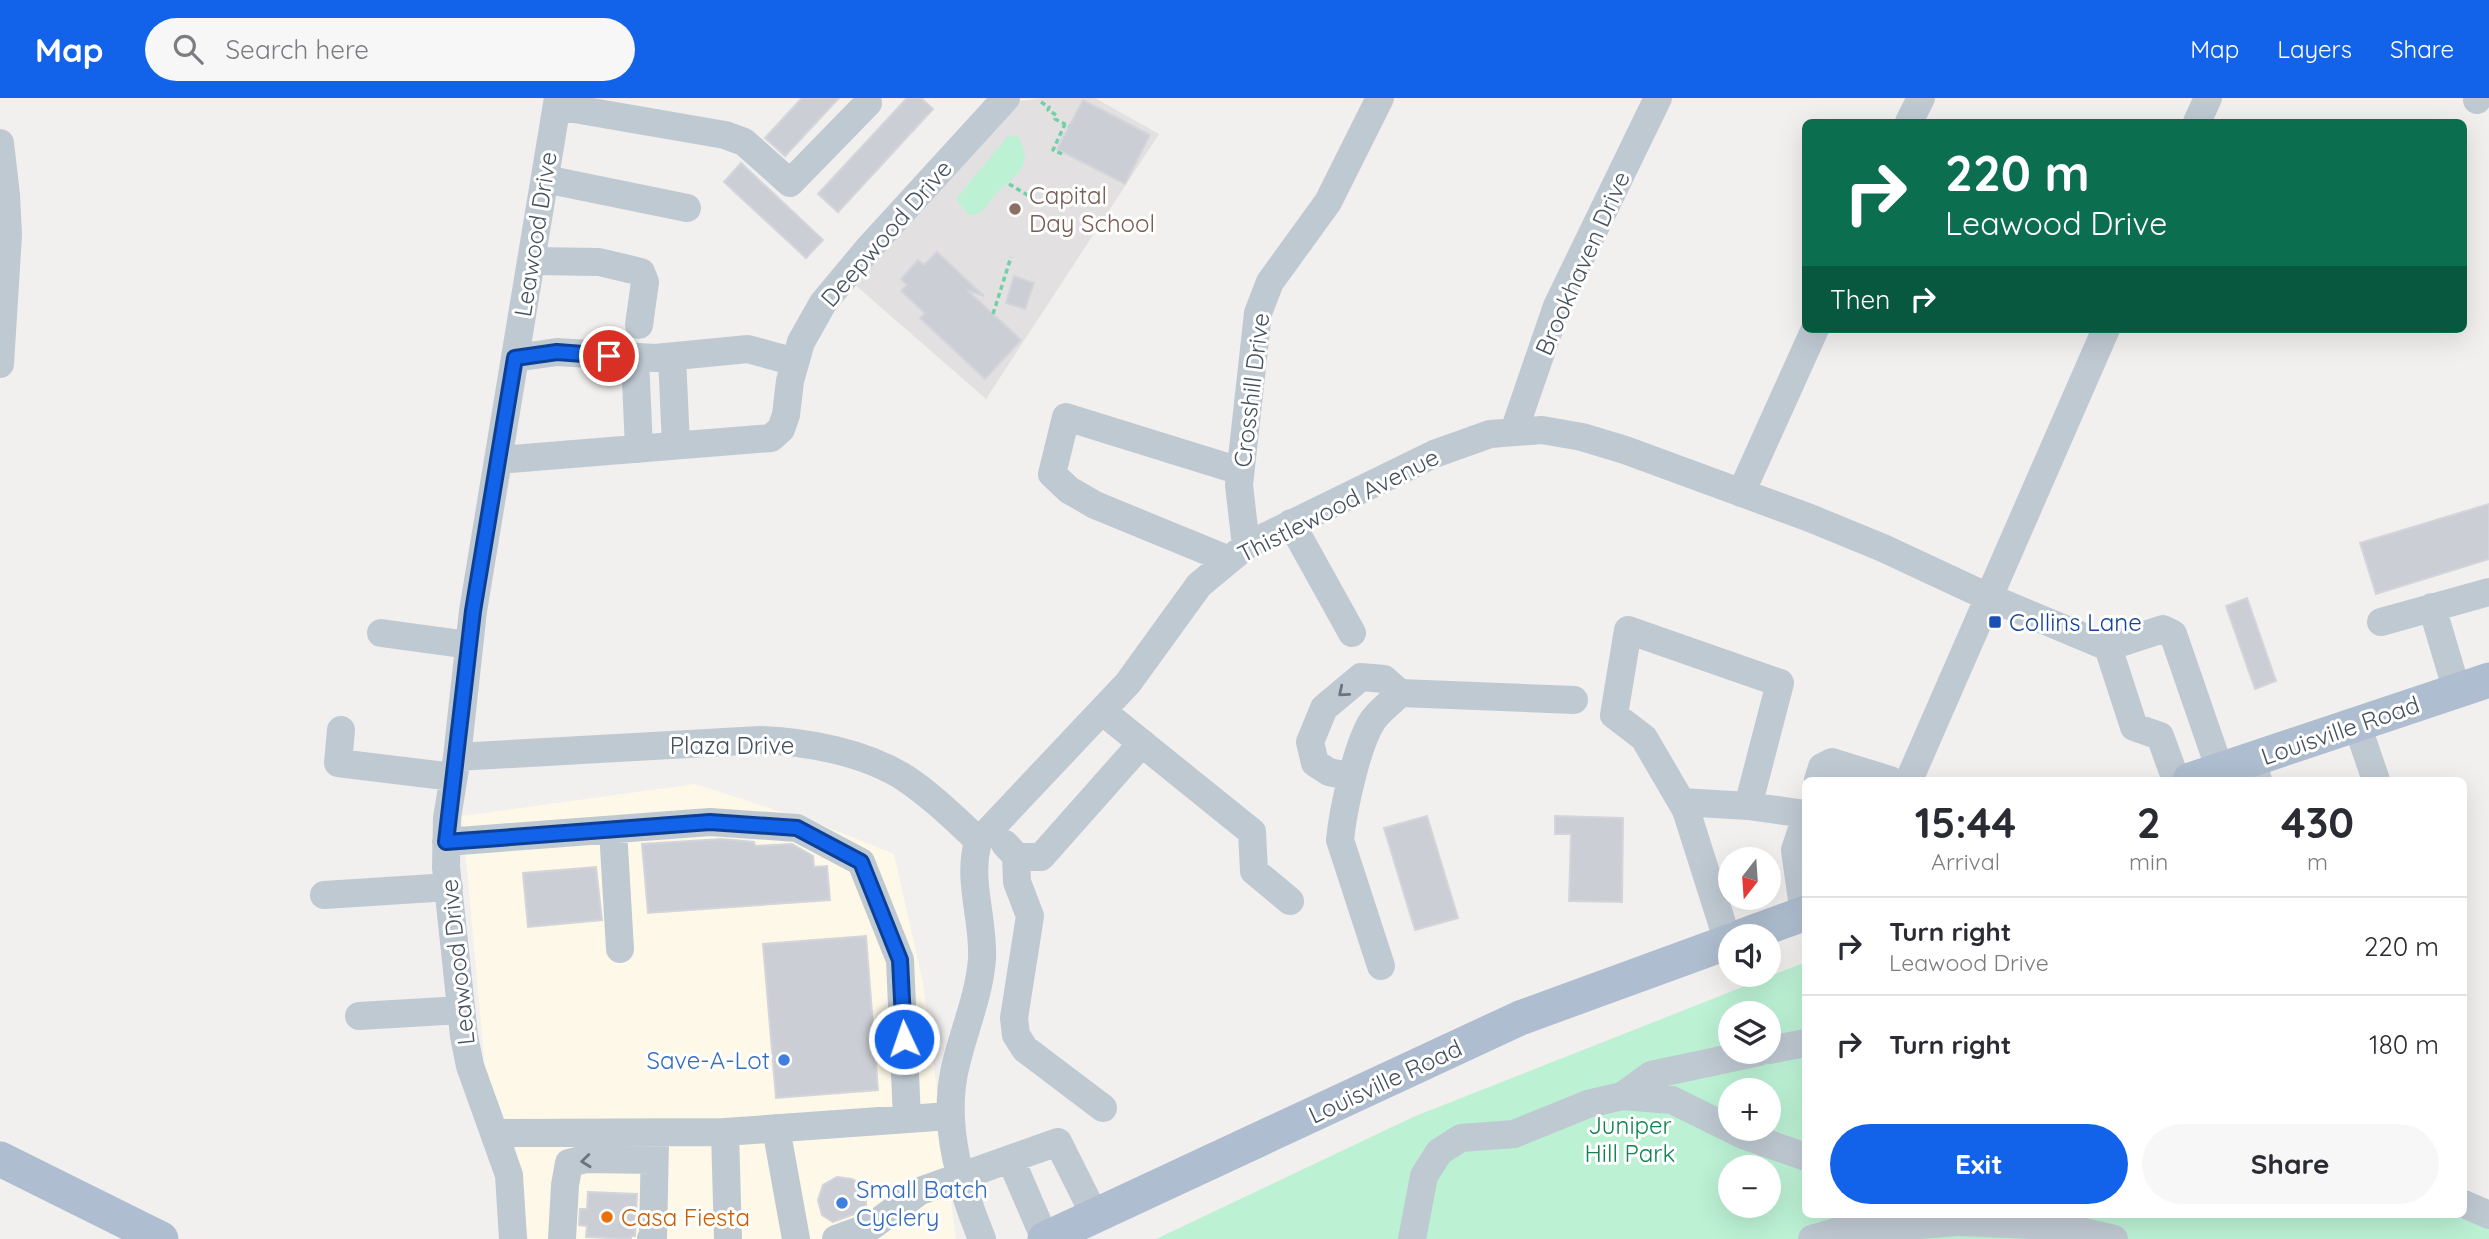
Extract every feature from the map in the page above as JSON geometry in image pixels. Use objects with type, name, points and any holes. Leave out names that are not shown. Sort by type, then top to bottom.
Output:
[{"type":"main road","name":"Louisville Road","points":[[2230,773],[2357,725],[2473,686]]},
{"type":"main road","name":"Louisville Road","points":[[1778,924],[1802,915]]},
{"type":"main road","name":"Louisville Road","points":[[1045,1239],[1520,1018],[1718,946]]},
{"type":"main road","points":[[10,1167],[157,1238]]},
{"type":"street","name":"Deepwood Drive","points":[[498,460],[771,438],[780,429],[786,415],[794,362],[811,322],[837,285],[1006,98]]},
{"type":"street","name":"Crosshill Drive","points":[[1238,553],[1240,471],[1258,313],[1270,282],[1341,180],[1380,98]]},
{"type":"street","name":"Brookhaven Drive","points":[[1514,430],[1557,306],[1658,98]]},
{"type":"street","points":[[1910,119],[1921,98]]},
{"type":"street","points":[[2198,119],[2208,98]]},
{"type":"street","points":[[557,102],[725,135],[744,142],[790,183],[868,103]]},
{"type":"street","name":"Leawood Drive","points":[[513,1239],[509,1175],[470,1066],[461,1010],[446,842],[469,645],[557,102]]},
{"type":"street","points":[[0,143],[8,235],[0,364]]},
{"type":"street","points":[[545,179],[687,208]]},
{"type":"street","points":[[531,261],[599,262],[641,272],[645,282],[639,325]]},
{"type":"street","points":[[1741,493],[1813,333]]},
{"type":"street","points":[[1910,777],[2104,333]]},
{"type":"street","points":[[515,358],[557,352],[635,358],[672,357],[748,349],[794,362]]},
{"type":"street","points":[[672,357],[676,445]]},
{"type":"street","points":[[635,358],[639,449]]},
{"type":"street","points":[[1238,553],[1095,505],[1069,490],[1052,474],[1066,417],[1240,471]]},
{"type":"street","name":"Thistlewood Avenue","points":[[984,835],[1128,683],[1199,585],[1238,553],[1291,523],[1434,454],[1490,434],[1514,430],[1542,430],[1582,437],[1625,450],[1810,518],[1988,597],[2108,646]]},
{"type":"street","points":[[1291,523],[1352,633]]},
{"type":"street","points":[[2381,622],[2489,592]]},
{"type":"street","points":[[2432,607],[2473,686]]},
{"type":"street","points":[[2175,777],[2160,736],[2134,727],[2108,646],[2163,629],[2173,634],[2230,773]]},
{"type":"street","points":[[1728,924],[1682,802],[1644,738],[1614,715],[1628,630],[1780,683],[1748,806]]},
{"type":"street","points":[[381,633],[469,645]]},
{"type":"street","points":[[1352,777],[1329,772],[1315,763],[1310,742],[1324,708],[1361,677],[1384,679],[1400,693],[1616,702]]},
{"type":"street","points":[[1381,966],[1340,839],[1356,761],[1373,720],[1400,693]]},
{"type":"street","points":[[1102,711],[1252,832],[1254,871],[1290,901]]},
{"type":"street","points":[[2357,725],[2375,777]]},
{"type":"street","name":"Plaza Drive","points":[[341,730],[338,763],[455,767],[760,740],[790,741],[842,753],[888,769],[1016,856]]},
{"type":"street","points":[[1103,1108],[1025,1049],[1016,1035],[1014,1018],[1030,916],[1017,882],[1016,856],[1041,857],[1142,743]]},
{"type":"street","points":[[1819,777],[1822,767],[1832,762],[1876,777]]},
{"type":"street","points":[[1682,802],[1748,806],[1802,815]]},
{"type":"street","points":[[446,842],[710,822],[797,828],[861,862],[900,960],[907,1119]]},
{"type":"street","points":[[613,830],[620,949]]},
{"type":"street","points":[[982,1239],[962,1178],[950,1116],[954,1072],[978,984],[981,960],[982,936],[973,875],[974,858],[984,835]]},
{"type":"street","points":[[324,895],[449,887]]},
{"type":"street","points":[[359,1017],[461,1010]]},
{"type":"street","points":[[1781,1048],[1802,1044]]},
{"type":"street","points":[[1622,1096],[1651,1075],[1718,1061]]},
{"type":"street","points":[[1412,1239],[1424,1176],[1439,1152],[1461,1138],[1514,1134],[1588,1104],[1622,1096],[1672,1100],[1743,1135],[1802,1156]]},
{"type":"street","points":[[495,1133],[724,1132],[950,1116]]},
{"type":"street","points":[[776,1128],[796,1239]]},
{"type":"street","points":[[651,1239],[655,1132]]},
{"type":"street","points":[[724,1132],[728,1239]]},
{"type":"street","points":[[836,1239],[873,1226],[920,1191],[1058,1142],[1095,1216]]},
{"type":"street","points":[[562,1239],[569,1163],[586,1159],[654,1160]]},
{"type":"street","points":[[1011,1160],[1045,1239]]},
{"type":"street","points":[[2467,1205],[2489,1214]]},
{"type":"street","points":[[1812,1239],[1839,1231],[1954,1218],[2058,1226],[2114,1239]]},
{"type":"path","points":[[1041,102],[1056,115],[1055,119],[1067,125],[1053,149],[1062,154]]},
{"type":"path","points":[[1009,184],[1034,199]]},
{"type":"path","points":[[993,314],[1011,257]]},
{"type":"shaded area","name":"Capital Day School","points":[[1095,98],[1159,134],[986,399],[853,283],[1016,100]]},
{"type":"shaded area","points":[[695,784],[822,825],[894,854],[923,983],[956,1239],[528,1239],[517,1152],[485,1067],[462,816]]},
{"type":"green space","points":[[1008,136],[1018,136],[1023,146],[1024,163],[981,212],[969,215],[956,199]]},
{"type":"green space","name":"Juniper Hill Park","points":[[1802,964],[1802,1218],[2467,1218],[2467,1214],[2489,1214],[2489,1239],[1156,1239],[1413,1117],[1743,987],[1781,987],[1781,972]]},
{"type":"building","points":[[802,98],[839,98],[785,156],[765,138]]},
{"type":"building","points":[[907,98],[921,98],[933,109],[838,212],[818,194]]},
{"type":"building","points":[[1083,100],[1150,135],[1125,184],[1057,149]]},
{"type":"building","points":[[741,163],[823,240],[806,258],[724,182]]},
{"type":"building","points":[[937,252],[984,296],[967,290],[1021,340],[985,379],[920,318],[925,313],[901,291],[907,285],[901,279],[918,260],[924,265]]},
{"type":"building","points":[[1014,276],[1034,283],[1025,309],[1006,303]]},
{"type":"building","points":[[2489,504],[2489,559],[2376,594],[2360,543]]},
{"type":"building","points":[[2247,598],[2276,681],[2255,689],[2226,606]]},
{"type":"building","points":[[1427,816],[1458,918],[1415,930],[1384,828]]},
{"type":"building","points":[[1555,816],[1623,818],[1622,902],[1569,901],[1571,834],[1555,834]]},
{"type":"building","points":[[722,839],[754,842],[755,846],[792,844],[813,856],[814,867],[827,866],[830,900],[648,913],[642,844]]},
{"type":"building","points":[[596,867],[602,920],[528,927],[523,873]]},
{"type":"building","points":[[866,936],[878,1090],[776,1098],[763,944]]},
{"type":"building","name":"Small Batch Cyclery","points":[[837,1177],[859,1183],[866,1197],[866,1205],[863,1211],[833,1222],[822,1215],[818,1200],[823,1185]]},
{"type":"building","name":"Casa Fiesta","points":[[588,1192],[637,1194],[635,1236],[631,1236],[631,1239],[586,1237],[587,1226],[579,1225],[580,1209],[587,1209]]},
{"type":"place","name":"Capital Day School","points":[[1015,209]]},
{"type":"place","name":"Collins Lane","points":[[1995,622]]},
{"type":"place","name":"Save-A-Lot","points":[[784,1060]]},
{"type":"place","name":"Small Batch Cyclery","points":[[842,1203]]},
{"type":"place","name":"Casa Fiesta","points":[[607,1217]]},
{"type":"route","points":[[609,356],[557,352],[515,358],[473,611],[446,842],[710,822],[797,828],[861,862],[900,960],[904,1039]]}]
